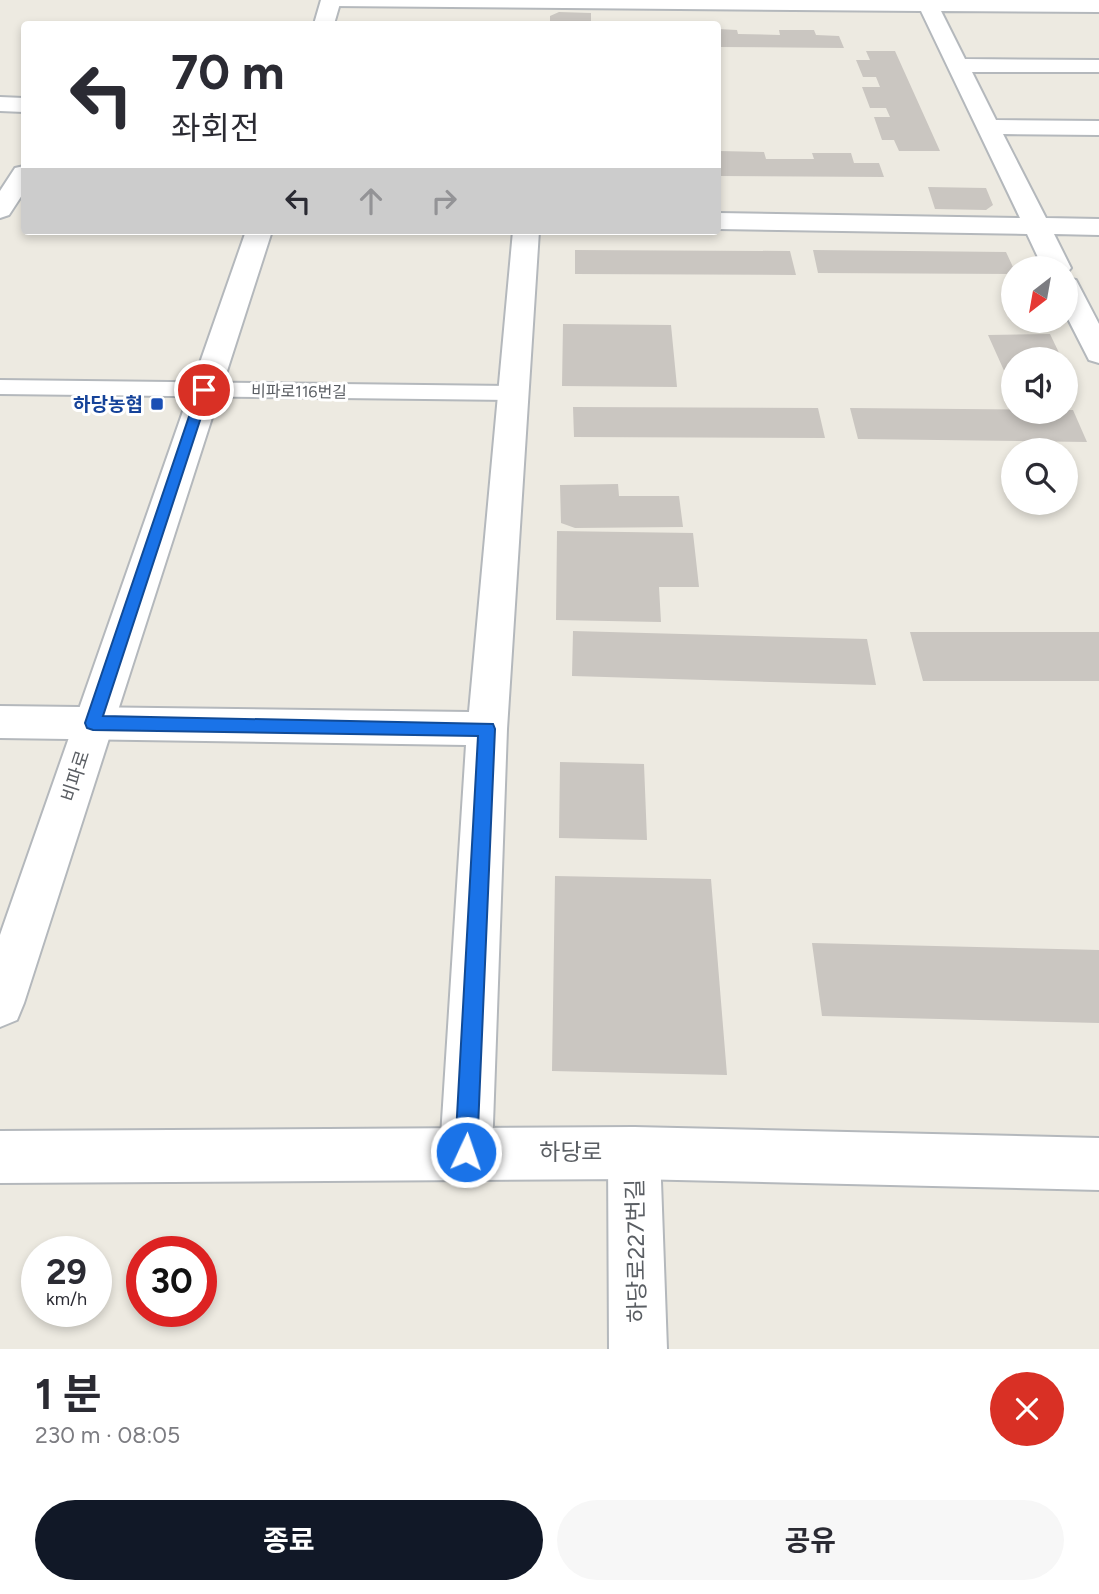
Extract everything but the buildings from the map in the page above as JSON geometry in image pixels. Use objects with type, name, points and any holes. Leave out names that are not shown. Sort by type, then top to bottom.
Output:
[{"type":"street","points":[[325,21],[331,0],[928,2],[1099,6]]},
{"type":"street","points":[[537,21],[538,1]]},
{"type":"street","points":[[928,2],[1051,256]]},
{"type":"street","points":[[958,65],[1099,66]]},
{"type":"street","points":[[0,104],[21,104]]},
{"type":"street","points":[[988,127],[1099,128]]},
{"type":"street","points":[[6,209],[21,179]]},
{"type":"street","points":[[721,221],[1099,227]]},
{"type":"street","name":"비파로","points":[[0,1003],[258,235]]},
{"type":"street","points":[[466,1152],[487,729],[526,235]]},
{"type":"street","points":[[1078,311],[1099,354]]},
{"type":"street","name":"비파로116번길","points":[[0,387],[515,393]]},
{"type":"street","points":[[0,722],[487,729]]},
{"type":"street","name":"하당로","points":[[0,1157],[634,1153],[1099,1164]]},
{"type":"street","name":"하당로227번길","points":[[634,1153],[638,1349]]},
{"type":"place","name":"하당농협","points":[[157,404]]},
{"type":"route","points":[[204,390],[93,723],[487,729],[466,1152]]}]
